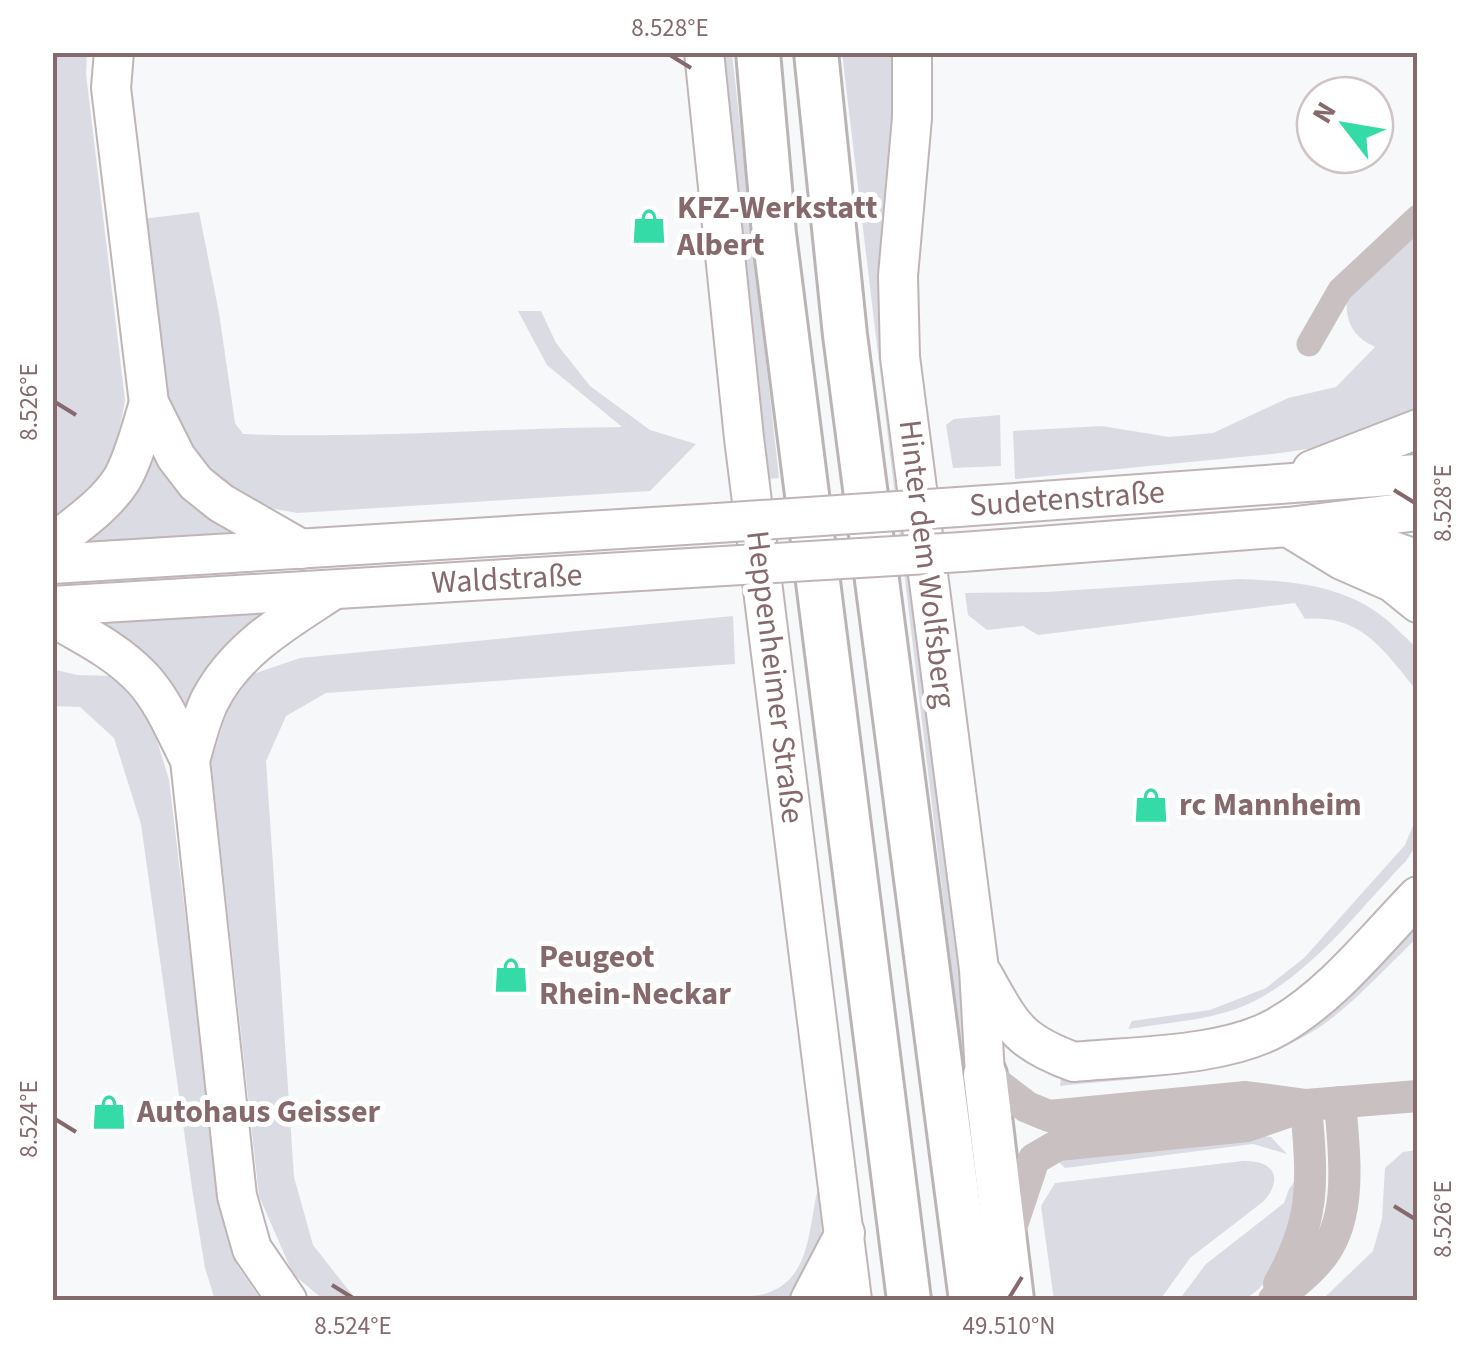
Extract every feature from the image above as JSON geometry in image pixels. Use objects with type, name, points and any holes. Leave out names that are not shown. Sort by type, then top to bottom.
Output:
[{"type":"highway","points":[[758,52],[774,234],[908,1300]]},
{"type":"highway","points":[[816,52],[845,335],[971,1300]]},
{"type":"highway","points":[[986,1075],[1012,1300]]},
{"type":"main road","points":[[114,52],[112,88],[148,403],[176,457],[196,483],[221,503],[301,550]]},
{"type":"main road","name":"Heppenheimer Straße","points":[[704,52],[744,438],[852,1300]]},
{"type":"main road","name":"Hinter dem Wolfsberg","points":[[912,52],[912,118],[898,276],[900,358],[979,969],[986,1075]]},
{"type":"main road","points":[[52,544],[106,500],[122,479],[148,403]]},
{"type":"main road","points":[[1272,485],[1418,429]]},
{"type":"main road","name":"Sudetenstraße","points":[[717,523],[1418,474]]},
{"type":"main road","name":"Sudetenstraße","points":[[962,552],[1288,527],[1418,511]]},
{"type":"main road","name":"Waldstraße","points":[[52,564],[717,523]]},
{"type":"main road","points":[[1288,527],[1376,545],[1418,560]]},
{"type":"main road","points":[[1288,527],[1342,560],[1392,582],[1418,603]]},
{"type":"main road","name":"Waldstraße","points":[[52,606],[962,552]]},
{"type":"main road","points":[[190,760],[208,703],[228,670],[258,640],[336,588]]},
{"type":"main road","points":[[52,617],[108,650],[142,679],[161,704],[190,760],[237,1196],[252,1249],[286,1300]]},
{"type":"main road","points":[[979,969],[1014,1030],[1074,1062],[1211,1049],[1276,1027],[1328,988],[1418,896]]},
{"type":"main road","points":[[810,1300],[845,1233]]},
{"type":"street","points":[[1309,344],[1340,290],[1418,217]]},
{"type":"street","points":[[986,1075],[1026,1107],[1049,1116],[1246,1097],[1306,1106]]},
{"type":"street","points":[[1005,1248],[1034,1158],[1058,1145],[1247,1126],[1306,1106],[1418,1096]]},
{"type":"street","points":[[1272,1300],[1320,1260],[1343,1212],[1340,1102]]},
{"type":"street","points":[[1272,1300],[1298,1251],[1310,1205],[1306,1106]]},
{"type":"shaded area","points":[[53,53],[87,53],[86,74],[125,400],[117,437],[104,469],[84,496],[53,519]]},
{"type":"shaded area","points":[[722,53],[732,53],[779,478],[767,479]]},
{"type":"shaded area","points":[[842,53],[894,53],[895,97],[879,285],[983,1129],[971,1131]]},
{"type":"shaded area","points":[[199,212],[235,423],[243,434],[622,427],[547,365],[518,311],[541,311],[556,343],[590,386],[650,430],[696,444],[650,491],[297,513],[251,503],[219,485],[194,457],[176,421],[155,338],[142,219]]},
{"type":"shaded area","points":[[1410,236],[1417,238],[1417,419],[1356,442],[1015,479],[1013,431],[1102,426],[1169,437],[1213,433],[1288,398],[1336,387],[1375,347],[1351,326],[1347,294]]},
{"type":"shaded area","points":[[1000,415],[1001,466],[953,468],[946,425],[954,419]]},
{"type":"shaded area","points":[[154,445],[245,534],[65,545]]},
{"type":"shaded area","points":[[1240,579],[1306,585],[1366,605],[1416,648],[1417,691],[1370,638],[1342,623],[1305,619],[1295,603],[1038,635],[1023,626],[987,630],[968,615],[965,593],[1047,592]]},
{"type":"shaded area","points":[[275,609],[186,730],[88,621]]},
{"type":"shaded area","points":[[733,616],[735,664],[326,693],[286,716],[266,761],[294,1177],[313,1245],[354,1297],[361,1300],[324,1300],[293,1274],[259,1196],[211,761],[229,707],[253,674],[300,658]]},
{"type":"shaded area","points":[[52,669],[77,675],[112,676],[151,720],[169,780],[215,1163],[237,1265],[261,1300],[215,1300],[205,1268],[192,1188],[141,824],[114,738],[80,707],[53,706]]},
{"type":"shaded area","points":[[1417,816],[1417,844],[1406,861],[1328,944],[1285,982],[1223,1013],[1128,1029],[1132,1021],[1210,1010],[1266,988],[1304,958],[1405,845]]},
{"type":"shaded area","points":[[1417,916],[1417,938],[1339,1013],[1297,1040],[1266,1054],[1199,1071],[1060,1086],[1062,1069],[1219,1058]]},
{"type":"shaded area","points":[[1243,1133],[1271,1137],[1287,1154],[1253,1144],[1065,1168],[1058,1161]]},
{"type":"shaded area","points":[[1417,1150],[1417,1300],[1322,1300],[1373,1251],[1382,1219],[1385,1168],[1403,1152]]},
{"type":"shaded area","points":[[1243,1161],[1261,1163],[1272,1171],[1274,1184],[1270,1192],[1264,1201],[1190,1258],[1160,1300],[1054,1300],[1041,1206],[1055,1183]]},
{"type":"shaded area","points":[[1297,1178],[1283,1246],[1268,1278],[1257,1290],[1238,1301],[1179,1300],[1206,1264],[1284,1203]]},
{"type":"shaded area","points":[[820,1181],[820,1245],[802,1289],[791,1300],[707,1300],[770,1292],[795,1273],[807,1244]]},
{"type":"place","name":"KFZ-Werkstatt Albert","points":[[649,226]]},
{"type":"place","name":"rc Mannheim","points":[[1151,805]]},
{"type":"place","name":"Peugeot Rhein-Neckar","points":[[511,975]]},
{"type":"place","name":"Autohaus Geisser","points":[[109,1112]]}]
